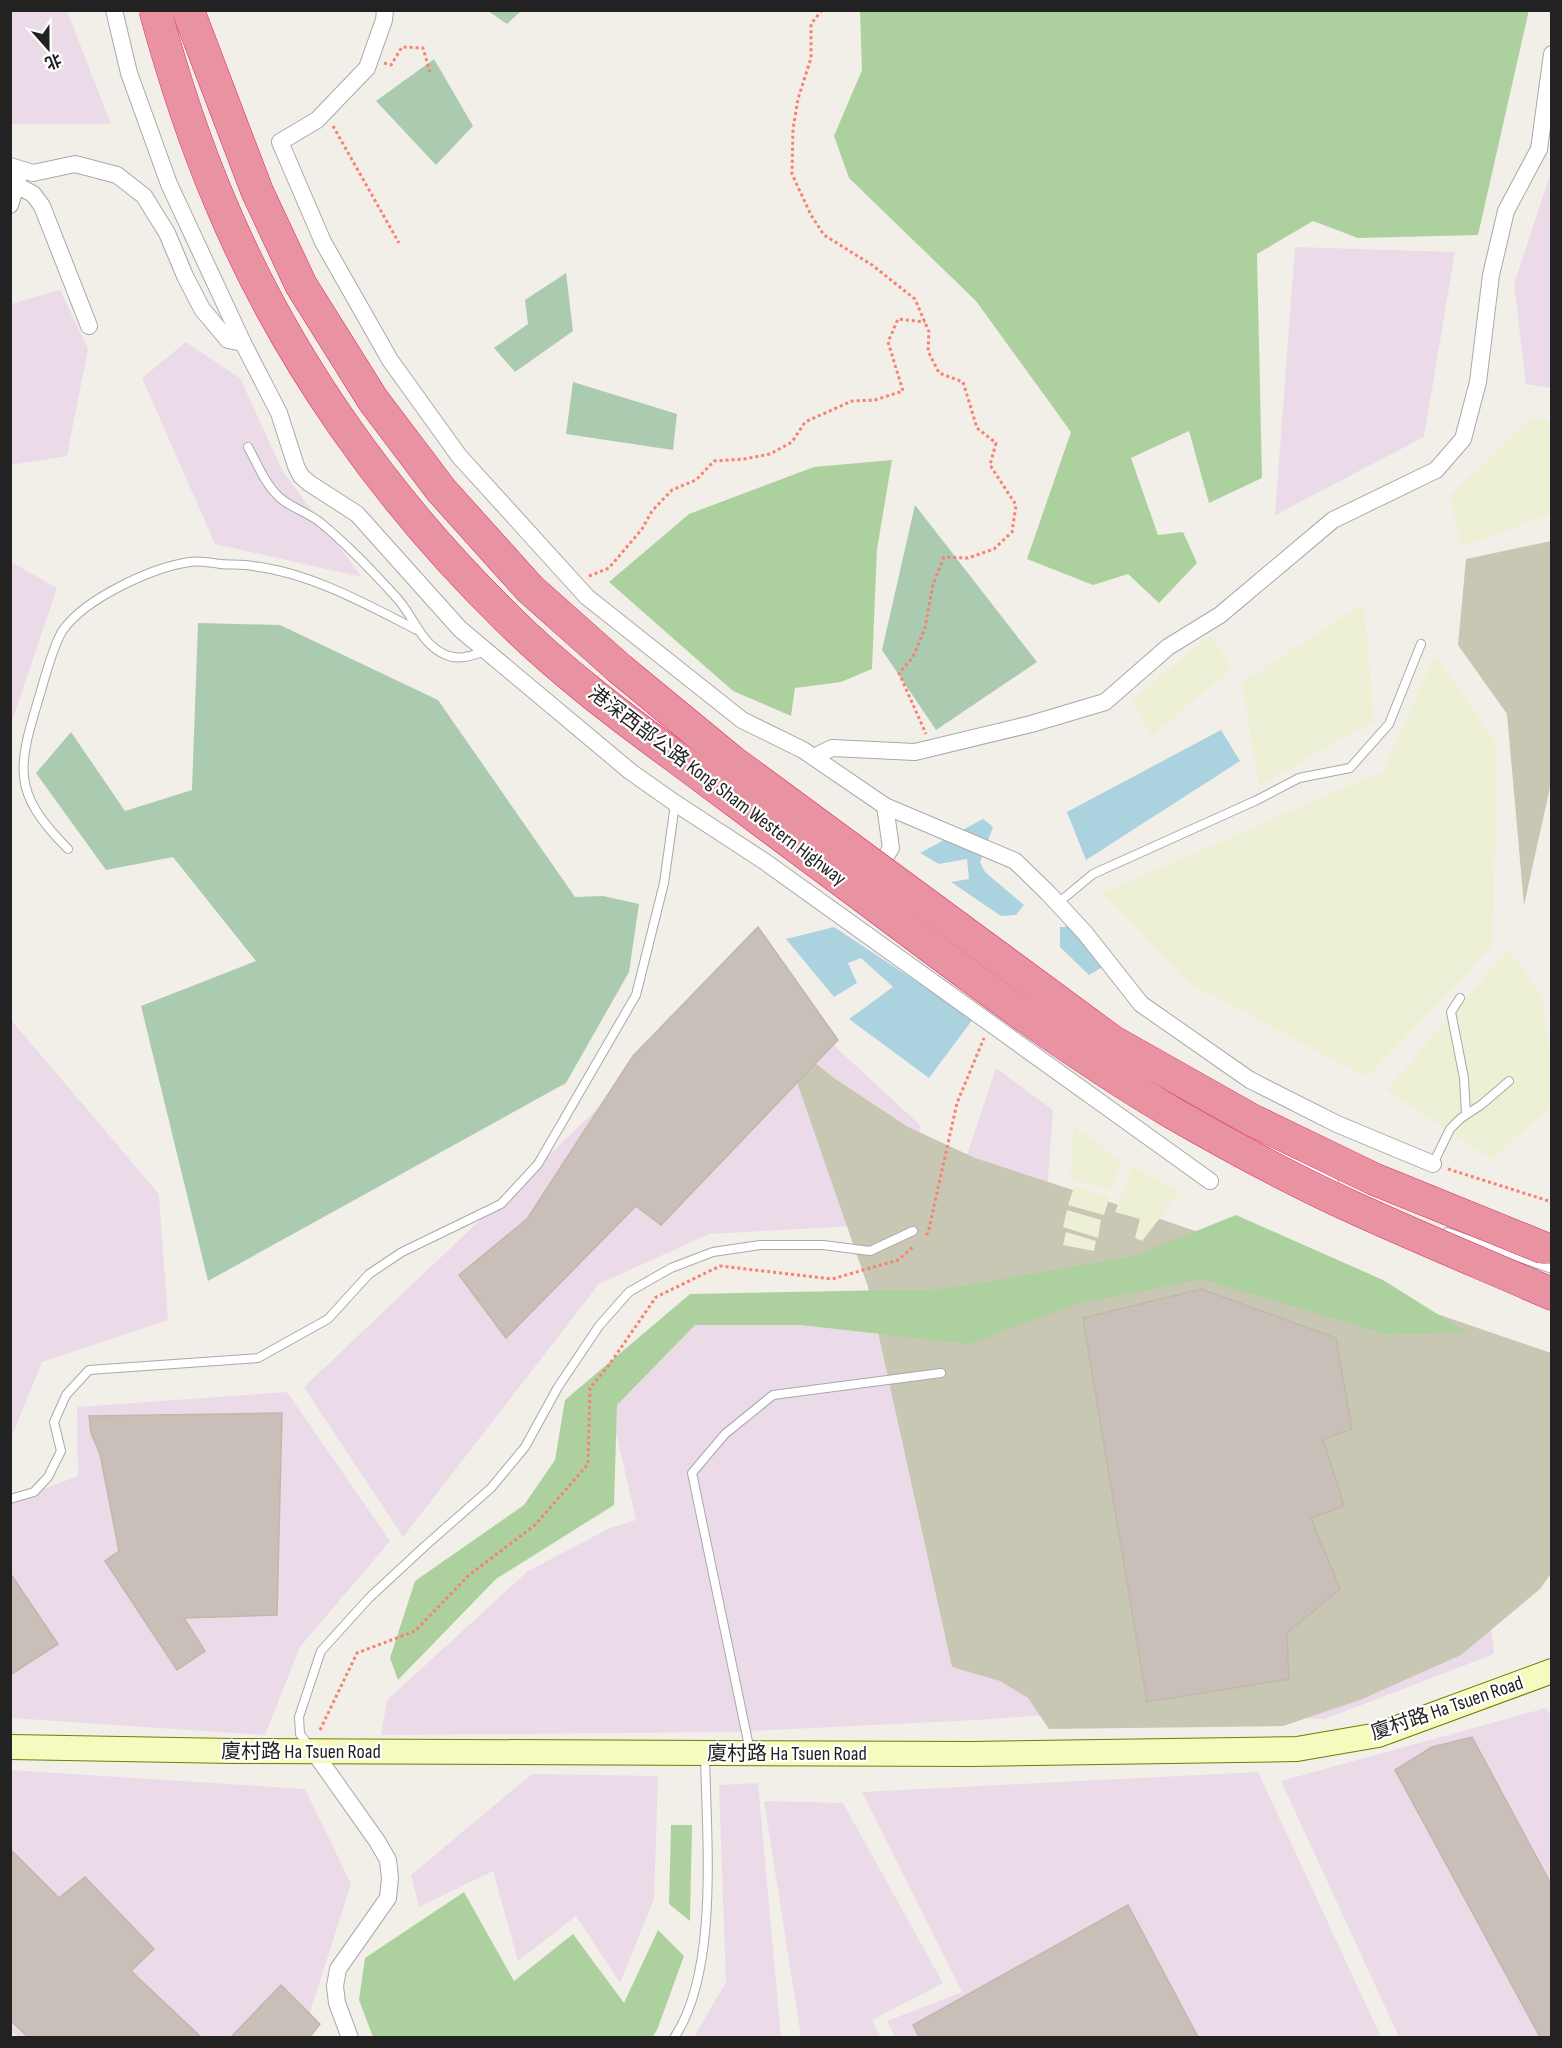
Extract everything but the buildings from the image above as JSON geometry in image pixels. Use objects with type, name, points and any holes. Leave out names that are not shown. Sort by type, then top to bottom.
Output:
[{"type":"highway","name":"港深西部公路 Kong Sham Western Highway","points":[[155,10],[173,75],[196,143],[222,208],[271,308],[340,420],[380,475],[416,520],[508,620],[566,672],[637,728],[988,989],[1103,1069],[1168,1110],[1291,1178],[1350,1207],[1547,1270]]},
{"type":"highway","name":"港深西部公路 Kong Sham Western Highway","points":[[188,10],[257,191],[301,285],[380,409],[441,490],[530,589],[620,669],[733,762],[1112,1041],[1252,1120],[1374,1179],[1547,1270]]},
{"type":"street","points":[[114,10],[129,73],[169,184],[243,344],[279,413],[301,476],[357,514],[460,629],[631,772],[764,861],[1210,1180]]},
{"type":"street","points":[[385,10],[384,20],[367,68],[317,120],[280,142],[323,242],[390,360],[459,456],[573,582],[587,597],[742,720],[814,757],[885,806],[1015,861],[1058,903],[1141,1004],[1250,1080],[1336,1124],[1433,1164]]},
{"type":"street","points":[[814,757],[832,748],[915,752],[1031,724],[1105,702],[1168,647],[1220,615],[1333,520],[1436,470],[1463,439],[1478,382],[1491,275],[1506,211],[1539,149],[1551,54]]},
{"type":"street","points":[[16,173],[33,173],[75,164],[117,175],[144,196],[167,233],[202,309],[228,340],[243,344]]},
{"type":"street","points":[[10,206],[16,173]]},
{"type":"street","points":[[16,173],[42,206],[89,326]]},
{"type":"street","points":[[835,912],[865,888],[891,848],[885,806]]},
{"type":"street","name":"廈村路 Ha Tsuen Road","points":[[10,1747],[314,1752],[705,1754],[972,1754],[1297,1749],[1378,1735],[1551,1671]]},
{"type":"street","points":[[314,1752],[388,1860],[390,1878],[388,1899],[338,1969],[335,1986],[337,2002],[350,2037]]},
{"type":"lane","points":[[248,447],[269,487],[280,498],[321,522],[402,603],[417,630],[428,643],[446,655],[461,658],[486,651]]},
{"type":"lane","points":[[68,849],[29,799],[23,779],[22,763],[26,739],[38,698],[63,630],[80,612],[100,597],[168,567],[192,561],[254,566],[289,574],[323,586],[417,630]]},
{"type":"lane","points":[[1058,903],[1093,874],[1257,800],[1299,778],[1350,768],[1389,724],[1421,644]]},
{"type":"lane","points":[[10,1499],[34,1492],[48,1477],[61,1451],[54,1422],[66,1395],[89,1370],[258,1358],[328,1319],[369,1274],[402,1251],[501,1204],[538,1164],[636,995],[664,883],[675,803]]},
{"type":"lane","points":[[865,888],[923,930]]},
{"type":"lane","points":[[1460,998],[1451,1012],[1464,1078],[1466,1114]]},
{"type":"lane","points":[[1433,1164],[1450,1129],[1509,1082]]},
{"type":"lane","points":[[1230,1128],[1338,1183]]},
{"type":"lane","points":[[1435,1227],[1547,1270]]},
{"type":"lane","points":[[314,1752],[300,1734],[299,1717],[321,1651],[369,1598],[491,1488],[525,1447],[558,1387],[599,1326],[629,1292],[671,1268],[713,1252],[760,1245],[823,1245],[870,1251],[913,1230]]},
{"type":"lane","points":[[750,1754],[692,1473],[725,1434],[773,1395],[941,1373]]},
{"type":"lane","points":[[674,2037],[682,2026],[698,1985],[707,1907],[705,1754]]},
{"type":"path","points":[[822,10],[811,24],[811,58],[798,99],[793,129],[792,174],[811,215],[824,235],[872,265],[915,298],[929,332],[928,351],[935,366],[939,373],[963,382],[977,428],[996,443],[990,465],[1016,506],[1012,532],[994,549],[968,558],[944,557],[933,584],[925,628],[913,657],[898,673],[932,748]]},
{"type":"path","points":[[370,60],[391,65],[402,47],[423,48],[430,72]]},
{"type":"path","points":[[325,112],[399,243]]},
{"type":"path","points":[[573,582],[609,568],[642,529],[652,511],[672,490],[696,480],[714,461],[744,459],[771,453],[792,442],[805,422],[852,401],[875,400],[903,391],[888,342],[898,319],[925,322]]},
{"type":"path","points":[[314,1752],[317,1737],[357,1653],[415,1631],[469,1575],[535,1525],[588,1464],[590,1388],[609,1365],[656,1296],[720,1266],[832,1279],[898,1260],[928,1233],[957,1103],[990,1023]]},
{"type":"path","points":[[1433,1164],[1551,1202]]},
{"type":"shaded area","points":[[11,10],[67,11],[111,124],[11,124]]},
{"type":"shaded area","points":[[1551,172],[1551,388],[1526,384],[1514,284]]},
{"type":"shaded area","points":[[1295,247],[1455,252],[1424,437],[1275,515]]},
{"type":"shaded area","points":[[60,290],[88,349],[67,456],[11,465],[11,304]]},
{"type":"shaded area","points":[[186,342],[240,378],[283,472],[362,577],[215,544],[142,378]]},
{"type":"shaded area","points":[[1531,418],[1551,421],[1551,514],[1461,547],[1449,496]]},
{"type":"shaded area","points":[[1551,541],[1551,783],[1524,905],[1507,714],[1458,645],[1466,559]]},
{"type":"shaded area","points":[[11,562],[57,588],[11,724]]},
{"type":"shaded area","points":[[1364,603],[1374,721],[1259,786],[1242,682]]},
{"type":"shaded area","points":[[1210,635],[1232,668],[1152,736],[1131,701]]},
{"type":"shaded area","points":[[1435,655],[1497,744],[1493,947],[1366,1077],[1189,983],[1102,893],[1383,771]]},
{"type":"shaded area","points":[[1508,950],[1542,995],[1551,1058],[1551,1107],[1491,1159],[1386,1090]]},
{"type":"shaded area","points":[[748,966],[921,1126],[908,1201],[856,1226],[709,1234],[599,1284],[403,1537],[304,1387]]},
{"type":"shaded area","points":[[11,1020],[159,1194],[168,1320],[42,1362],[11,1438]]},
{"type":"shaded area","points":[[781,1036],[834,1078],[908,1127],[975,1158],[1551,1353],[1552,1572],[1540,1589],[1461,1655],[1360,1700],[1283,1726],[1049,1729],[1028,1698],[1000,1681],[952,1667],[868,1287]]},
{"type":"shaded area","points":[[996,1068],[1053,1110],[1043,1245],[935,1250]]},
{"type":"shaded area","points":[[1074,1125],[1122,1162],[1110,1191],[1070,1179]]},
{"type":"shaded area","points":[[1133,1166],[1180,1192],[1142,1241],[1135,1238],[1140,1219],[1115,1212]]},
{"type":"shaded area","points":[[1074,1187],[1110,1196],[1104,1215],[1068,1205]]},
{"type":"shaded area","points":[[1067,1210],[1101,1220],[1098,1238],[1063,1227]]},
{"type":"shaded area","points":[[1066,1232],[1096,1241],[1094,1251],[1063,1245]]},
{"type":"shaded area","points":[[707,1307],[1552,1440],[1475,1472],[1494,1654],[1325,1719],[1076,1713],[729,1732],[381,1735],[387,1700],[528,1571],[610,1528],[636,1520],[607,1392]]},
{"type":"shaded area","points":[[287,1392],[390,1541],[300,1647],[265,1735],[11,1718],[11,1501],[78,1476],[77,1407]]},
{"type":"shaded area","points":[[1546,1708],[1552,1718],[1551,2037],[1399,2037],[1281,1781]]},
{"type":"shaded area","points":[[10,1770],[305,1789],[351,1884],[302,2037],[19,2037],[10,2030]]},
{"type":"shaded area","points":[[1258,1772],[1381,2037],[895,2037],[887,2021],[962,1992],[862,1792]]},
{"type":"shaded area","points":[[532,1774],[658,1776],[654,1899],[620,1983],[576,1916],[518,1961],[493,1871],[419,1907],[411,1875]]},
{"type":"shaded area","points":[[758,1783],[781,2037],[694,2037],[726,1982],[719,1785]]},
{"type":"shaded area","points":[[764,1801],[843,1803],[943,1983],[872,2020],[881,2037],[801,2037]]},
{"type":"green space","points":[[1529,10],[1478,235],[1358,238],[1313,221],[1257,254],[1262,478],[1209,503],[1189,431],[1131,458],[1158,535],[1183,532],[1197,563],[1159,603],[1128,574],[1093,585],[1027,559],[1071,432],[976,301],[849,178],[834,136],[862,70],[860,11]]},
{"type":"green space","points":[[488,11],[521,11],[507,24]]},
{"type":"green space","points":[[434,59],[473,126],[436,165],[376,101]]},
{"type":"green space","points":[[566,273],[573,331],[515,372],[494,348],[528,324],[525,300]]},
{"type":"green space","points":[[573,382],[677,414],[673,450],[566,434]]},
{"type":"green space","points":[[892,460],[877,549],[872,669],[841,682],[795,688],[791,716],[733,691],[609,582],[689,514],[814,467]]},
{"type":"green space","points":[[915,505],[1037,662],[936,730],[882,650]]},
{"type":"green space","points":[[198,623],[280,625],[438,700],[575,897],[603,896],[639,904],[629,972],[566,1083],[208,1281],[141,1006],[256,961],[173,857],[106,870],[36,773],[71,732],[125,811],[192,790]]},
{"type":"green space","points":[[1236,1215],[1383,1280],[1466,1332],[1389,1335],[1202,1279],[1077,1304],[969,1344],[801,1325],[695,1325],[617,1405],[614,1505],[496,1579],[398,1680],[390,1658],[415,1581],[524,1505],[555,1460],[565,1400],[690,1294],[945,1289],[1134,1256]]},
{"type":"green space","points":[[671,1825],[692,1825],[690,1921],[669,1904]]},
{"type":"green space","points":[[464,1892],[514,1981],[573,1934],[624,2003],[658,1930],[684,1956],[652,2038],[373,2037],[359,2000],[365,1958]]},
{"type":"water","points":[[1221,730],[1240,761],[1086,860],[1067,812]]},
{"type":"water","points":[[983,819],[993,827],[980,862],[985,872],[1024,905],[1016,915],[1001,916],[951,882],[969,879],[967,859],[939,864],[920,853]]},
{"type":"water","points":[[1086,926],[1107,950],[1101,968],[1089,975],[1060,947],[1060,927]]},
{"type":"water","points":[[834,927],[973,1019],[929,1078],[849,1019],[893,987],[861,958],[848,963],[857,983],[834,997],[786,939]]}]
